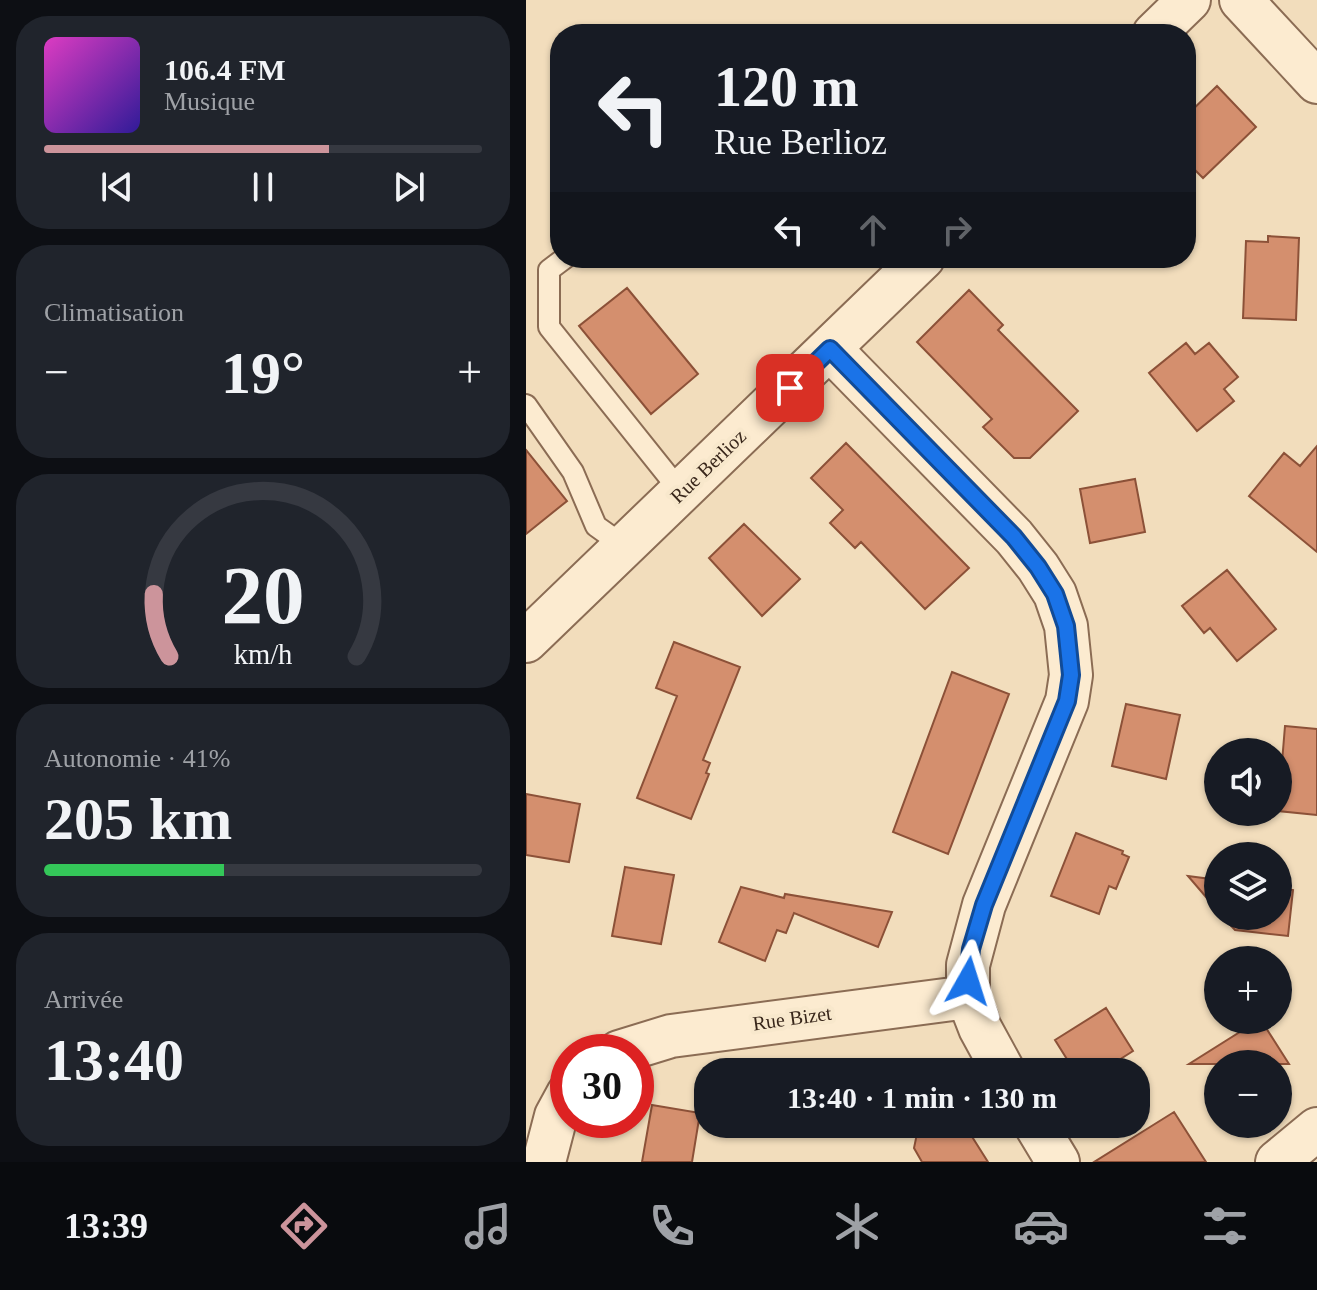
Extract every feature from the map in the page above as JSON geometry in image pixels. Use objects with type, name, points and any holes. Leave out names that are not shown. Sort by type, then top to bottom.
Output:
[{"type":"street","points":[[1164,24],[1189,0]]},
{"type":"street","points":[[1241,0],[1317,82]]},
{"type":"street","name":"Rue Berlioz","points":[[526,641],[913,268]]},
{"type":"street","points":[[830,349],[1014,537],[1055,594],[1066,626],[1071,675],[1067,701],[974,932],[968,965],[968,997],[996,1058]]},
{"type":"street","name":"Rue Bizet","points":[[654,1041],[671,1036],[968,997]]},
{"type":"street","points":[[1277,1162],[1317,1129]]},
{"type":"street","points":[[544,1162],[550,1138]]},
{"type":"street","points":[[1043,1138],[1058,1162]]},
{"type":"lane","points":[[552,268],[549,270],[549,327],[681,492]]},
{"type":"lane","points":[[526,405],[573,472],[596,526],[624,546]]},
{"type":"building","points":[[1217,86],[1256,127],[1203,178],[1196,171],[1196,106]]},
{"type":"building","points":[[1268,236],[1299,238],[1296,320],[1243,318],[1246,241],[1268,242]]},
{"type":"building","points":[[627,288],[698,374],[651,414],[579,326]]},
{"type":"building","points":[[969,290],[1003,325],[998,330],[1078,411],[1030,458],[1014,458],[983,427],[992,419],[917,342]]},
{"type":"building","points":[[1186,343],[1195,354],[1209,343],[1238,377],[1224,389],[1234,401],[1197,431],[1149,373]]},
{"type":"building","points":[[846,443],[969,568],[925,609],[861,542],[855,548],[830,523],[843,510],[811,478]]},
{"type":"building","points":[[1317,446],[1317,552],[1249,496],[1284,453],[1300,466]]},
{"type":"building","points":[[526,450],[567,501],[526,534]]},
{"type":"building","points":[[1135,479],[1145,532],[1090,543],[1080,489]]},
{"type":"building","points":[[744,524],[800,579],[762,616],[709,558]]},
{"type":"building","points":[[1227,570],[1276,629],[1237,661],[1210,628],[1204,633],[1182,606]]},
{"type":"building","points":[[674,642],[740,667],[703,760],[710,763],[706,773],[709,774],[691,819],[637,798],[677,696],[656,688]]},
{"type":"building","points":[[952,672],[1009,694],[948,854],[893,832]]},
{"type":"building","points":[[1126,704],[1180,715],[1166,779],[1112,766]]},
{"type":"building","points":[[1285,726],[1317,729],[1317,815],[1292,812],[1292,738],[1284,738]]},
{"type":"building","points":[[526,794],[580,804],[569,862],[526,855]]},
{"type":"building","points":[[1076,833],[1123,851],[1122,854],[1129,857],[1116,889],[1109,886],[1099,914],[1051,896]]},
{"type":"building","points":[[625,867],[674,875],[661,944],[612,936]]},
{"type":"building","points":[[1188,876],[1204,878],[1204,895]]},
{"type":"building","points":[[741,887],[784,898],[785,894],[892,912],[878,947],[794,913],[786,933],[777,930],[765,961],[719,942]]},
{"type":"building","points":[[1235,930],[1289,930],[1288,936]]},
{"type":"building","points":[[1106,1008],[1133,1051],[1122,1058],[1066,1058],[1055,1040]]},
{"type":"building","points":[[1237,1034],[1270,1034],[1280,1050],[1211,1050]]},
{"type":"building","points":[[1204,1055],[1204,1064],[1189,1064]]},
{"type":"building","points":[[654,1105],[694,1112],[696,1138],[692,1162],[642,1162],[646,1138],[654,1138]]},
{"type":"building","points":[[1174,1112],[1206,1162],[1094,1162],[1132,1138],[1150,1138],[1150,1127]]},
{"type":"building","points":[[916,1138],[973,1138],[988,1162],[922,1162],[914,1148]]},
{"type":"route","points":[[790,388],[830,349],[1014,537],[1055,594],[1066,626],[1071,675],[1067,701],[974,932],[968,981]]}]
